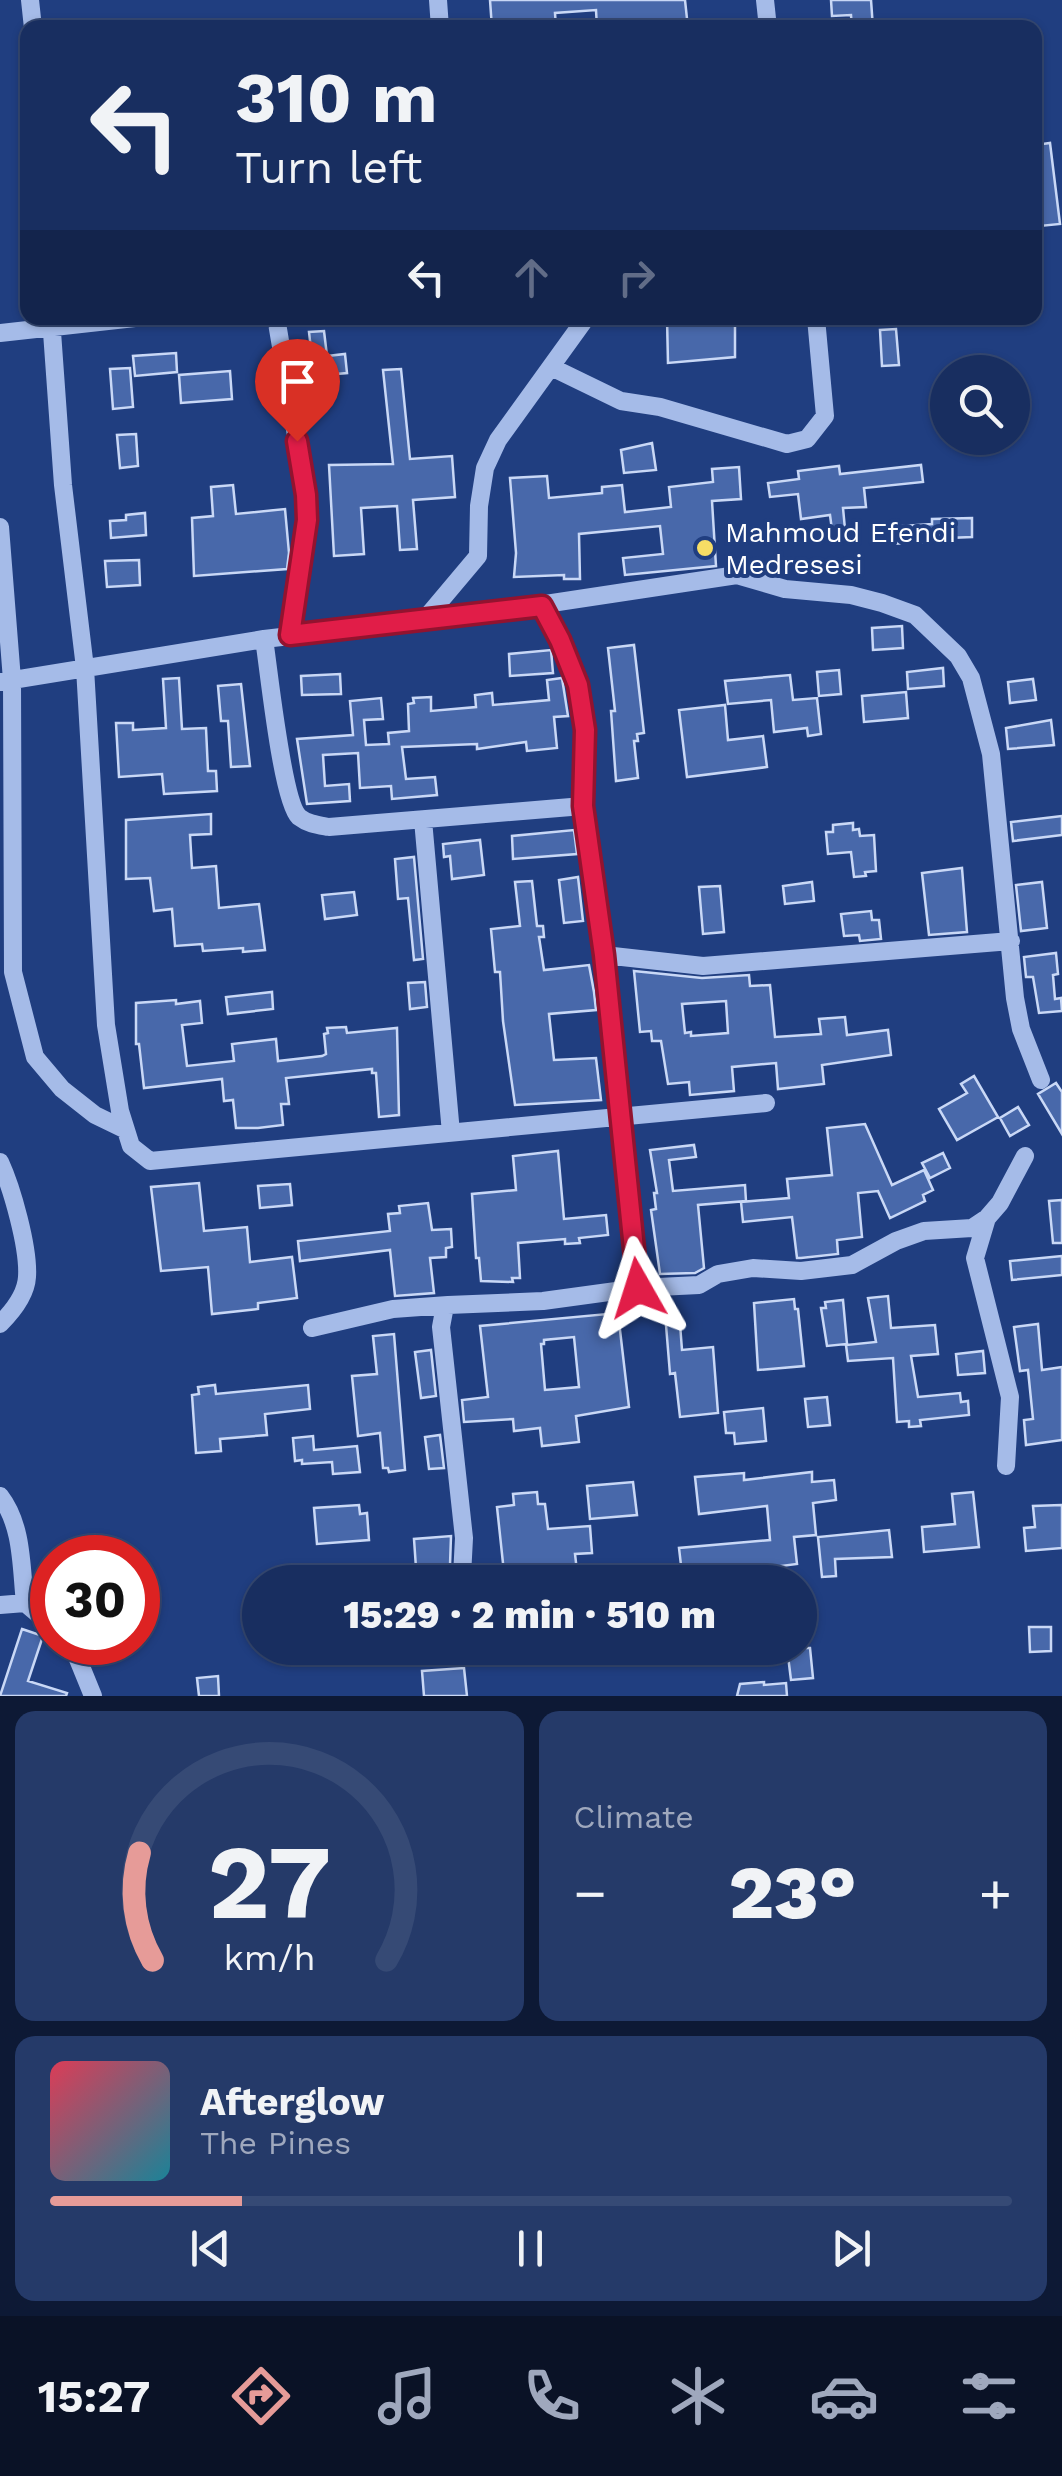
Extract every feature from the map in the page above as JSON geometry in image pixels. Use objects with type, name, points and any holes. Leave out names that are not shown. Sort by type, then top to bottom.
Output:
[{"type":"street","points":[[0,333],[37,325]]},
{"type":"street","points":[[51,325],[62,485],[85,668],[106,1025],[131,1146],[150,1161],[766,1103]]},
{"type":"street","points":[[277,325],[306,495],[307,520],[290,635]]},
{"type":"street","points":[[424,619],[478,556],[478,506],[484,468],[498,440],[581,325]]},
{"type":"street","points":[[551,368],[621,401],[660,407],[786,444],[807,439],[825,416],[817,325]]},
{"type":"street","points":[[0,528],[13,972],[35,1057],[62,1090],[95,1116],[126,1130]]},
{"type":"street","points":[[6,681],[290,635],[542,606],[737,575],[786,588],[851,595],[915,615],[958,656],[970,678],[991,754],[1015,998],[1021,1029],[1042,1080]]},
{"type":"street","points":[[542,606],[578,685],[585,730],[583,806],[604,955],[638,1288]]},
{"type":"street","points":[[264,639],[287,788],[296,815],[311,824],[329,827],[583,806]]},
{"type":"street","points":[[423,820],[451,1133]]},
{"type":"street","points":[[604,955],[703,966],[1010,941]]},
{"type":"street","points":[[312,1328],[393,1310],[700,1285],[718,1274],[753,1268],[826,1270],[852,1265],[924,1231],[972,1228],[1000,1202],[1024,1156]]},
{"type":"street","points":[[0,1162],[16,1202],[27,1278],[19,1300],[0,1324]]},
{"type":"street","points":[[976,1258],[987,1218]]},
{"type":"street","points":[[949,1231],[976,1258],[1010,1397],[1006,1466]]},
{"type":"street","points":[[448,1305],[442,1326],[464,1538],[463,1565]]},
{"type":"street","points":[[0,1496],[16,1526],[25,1603],[30,1607]]},
{"type":"street","points":[[0,1605],[25,1603]]},
{"type":"street","points":[[81,1665],[93,1696]]},
{"type":"building","points":[[490,0],[685,0],[687,20],[597,20],[596,10],[555,13],[555,20],[491,20]]},
{"type":"building","points":[[831,0],[871,0],[872,20],[832,16]]},
{"type":"building","points":[[1050,143],[1060,224],[1042,226],[1042,144]]},
{"type":"building","points":[[667,325],[735,325],[735,357],[668,363]]},
{"type":"building","points":[[896,329],[899,365],[882,366],[880,330]]},
{"type":"building","points":[[324,331],[327,356],[345,354],[347,373],[314,376],[309,332]]},
{"type":"building","points":[[176,353],[177,372],[135,376],[133,356]]},
{"type":"building","points":[[130,368],[133,407],[113,409],[110,369]]},
{"type":"building","points":[[401,369],[410,459],[452,456],[455,497],[413,500],[417,549],[400,550],[397,506],[361,508],[364,554],[334,556],[329,465],[393,464],[383,370]]},
{"type":"building","points":[[230,371],[232,399],[181,403],[179,375]]},
{"type":"building","points":[[136,434],[138,466],[120,468],[117,435]]},
{"type":"building","points":[[652,443],[656,470],[624,473],[621,450]]},
{"type":"building","points":[[921,465],[923,482],[864,488],[866,507],[843,508],[845,529],[832,530],[830,515],[801,519],[798,494],[770,497],[768,483],[799,479],[798,471],[839,466],[840,474]]},
{"type":"building","points":[[739,467],[741,499],[712,501],[716,566],[625,575],[623,558],[663,554],[660,526],[579,534],[580,579],[564,579],[564,575],[514,577],[510,478],[547,476],[549,498],[602,493],[602,487],[622,485],[625,512],[671,507],[669,487],[713,482],[712,469]]},
{"type":"building","points":[[233,485],[236,514],[285,509],[287,569],[194,576],[192,518],[213,516],[211,487]]},
{"type":"building","points":[[145,513],[146,535],[111,538],[110,521]]},
{"type":"building","points":[[972,518],[972,537],[891,544],[890,527],[932,524],[932,519]]},
{"type":"building","points":[[139,560],[140,585],[107,587],[105,561]]},
{"type":"building","points":[[902,626],[903,648],[873,650],[872,628]]},
{"type":"building","points":[[634,645],[644,733],[637,734],[638,741],[634,741],[638,778],[616,781],[611,711],[615,711],[608,648]]},
{"type":"building","points":[[551,650],[553,673],[510,676],[509,654]]},
{"type":"building","points":[[943,668],[944,686],[908,689],[907,672]]},
{"type":"building","points":[[839,670],[841,694],[819,696],[817,672]]},
{"type":"building","points":[[340,674],[341,694],[302,695],[301,676]]},
{"type":"building","points":[[790,675],[793,700],[817,698],[821,734],[808,736],[807,728],[774,732],[771,700],[728,704],[725,681]]},
{"type":"building","points":[[179,678],[182,729],[206,728],[208,771],[216,771],[217,791],[164,794],[162,774],[119,777],[116,723],[133,723],[133,730],[166,728],[163,679]]},
{"type":"building","points":[[562,678],[568,716],[554,717],[557,748],[527,751],[526,742],[477,749],[477,744],[402,747],[406,779],[435,777],[437,795],[392,799],[391,786],[360,788],[358,753],[323,755],[325,786],[349,784],[350,801],[307,804],[297,739],[353,735],[350,701],[381,698],[383,719],[364,720],[366,745],[389,744],[388,733],[409,731],[408,704],[414,703],[413,698],[431,697],[431,711],[476,707],[475,695],[492,693],[493,705],[549,700],[547,680]]},
{"type":"building","points":[[1033,679],[1036,700],[1010,703],[1008,682]]},
{"type":"building","points":[[241,684],[250,766],[231,767],[228,721],[221,721],[218,686]]},
{"type":"building","points":[[906,692],[908,718],[864,722],[862,696]]},
{"type":"building","points":[[725,705],[728,740],[763,736],[767,767],[687,777],[679,710]]},
{"type":"building","points":[[1051,720],[1054,745],[1008,749],[1006,728]]},
{"type":"building","points":[[211,814],[211,834],[190,835],[192,868],[216,866],[219,908],[259,904],[265,950],[203,951],[202,944],[175,946],[172,909],[154,911],[150,878],[126,879],[126,820]]},
{"type":"building","points":[[1062,816],[1062,835],[1013,841],[1011,822]]},
{"type":"building","points":[[853,823],[853,830],[859,829],[860,836],[874,835],[876,871],[865,872],[866,876],[854,877],[851,852],[828,854],[826,832],[833,832],[833,825]]},
{"type":"building","points":[[574,830],[577,854],[513,859],[512,836]]},
{"type":"building","points":[[480,840],[484,875],[452,879],[450,856],[444,857],[443,844]]},
{"type":"building","points":[[414,857],[423,959],[414,960],[408,898],[398,899],[395,859]]},
{"type":"building","points":[[962,868],[967,932],[929,935],[922,873]]},
{"type":"building","points":[[578,877],[583,921],[564,923],[559,880]]},
{"type":"building","points":[[532,881],[537,926],[543,926],[544,937],[539,937],[544,970],[589,965],[594,992],[596,1010],[549,1014],[554,1060],[596,1058],[601,1100],[515,1105],[500,972],[495,972],[491,929],[520,926],[515,882]]},
{"type":"building","points":[[812,882],[814,901],[785,904],[783,886]]},
{"type":"building","points":[[1042,882],[1047,928],[1021,931],[1016,885]]},
{"type":"building","points":[[720,886],[724,932],[703,934],[699,887]]},
{"type":"building","points":[[354,892],[357,915],[325,919],[322,895]]},
{"type":"building","points":[[871,911],[872,920],[879,920],[881,939],[860,941],[859,935],[844,936],[841,914]]},
{"type":"building","points":[[1056,953],[1055,999],[1061,998],[1062,1011],[1039,1013],[1033,977],[1026,977],[1024,957]]},
{"type":"building","points":[[634,971],[702,978],[749,975],[750,986],[770,985],[775,1037],[821,1034],[819,1019],[845,1017],[847,1035],[888,1030],[891,1055],[822,1065],[824,1084],[778,1089],[776,1063],[732,1067],[734,1091],[690,1095],[689,1082],[668,1084],[661,1041],[652,1041],[651,1031],[640,1032]],"holes":[[[726,1001],[728,1033],[685,1033],[682,1004]]]},
{"type":"building","points":[[425,982],[427,1007],[410,1009],[408,983]]},
{"type":"building","points":[[272,992],[273,1009],[228,1014],[226,997]]},
{"type":"building","points":[[176,1000],[176,1004],[200,1001],[202,1023],[182,1025],[187,1066],[234,1061],[232,1044],[276,1039],[278,1061],[322,1056],[326,1054],[327,1028],[346,1027],[347,1033],[397,1028],[399,1115],[379,1117],[376,1073],[372,1069],[286,1078],[289,1104],[281,1104],[283,1125],[258,1128],[236,1128],[233,1100],[224,1101],[222,1079],[144,1088],[136,1044],[136,1003]]},
{"type":"building","points":[[974,1076],[998,1117],[957,1140],[939,1109],[967,1093],[961,1084]]},
{"type":"building","points":[[1056,1083],[1062,1092],[1062,1134],[1038,1094]]},
{"type":"building","points":[[1018,1107],[1029,1125],[1010,1136],[1000,1118]]},
{"type":"building","points":[[865,1124],[892,1185],[924,1170],[933,1190],[923,1195],[925,1201],[890,1218],[878,1191],[858,1193],[862,1237],[837,1240],[838,1254],[797,1258],[792,1217],[743,1222],[741,1202],[789,1198],[787,1179],[832,1175],[827,1128]]},
{"type":"building","points":[[694,1145],[696,1157],[669,1160],[673,1191],[745,1185],[746,1201],[698,1205],[704,1268],[695,1273],[660,1274],[651,1210],[656,1209],[657,1193],[650,1150]]},
{"type":"building","points":[[558,1151],[564,1219],[606,1215],[608,1235],[579,1238],[580,1243],[565,1244],[565,1239],[518,1243],[520,1278],[512,1278],[513,1282],[481,1281],[472,1194],[516,1190],[513,1156]]},
{"type":"building","points":[[943,1153],[950,1168],[930,1178],[922,1163]]},
{"type":"building","points":[[199,1183],[204,1231],[247,1227],[250,1262],[292,1257],[297,1298],[258,1303],[258,1309],[212,1314],[208,1267],[161,1271],[151,1187]]},
{"type":"building","points":[[290,1184],[292,1205],[260,1208],[258,1186]]},
{"type":"building","points":[[1062,1200],[1062,1243],[1053,1243],[1049,1201]]},
{"type":"building","points":[[428,1203],[432,1230],[451,1229],[452,1247],[446,1248],[446,1257],[430,1258],[434,1293],[395,1296],[390,1250],[300,1261],[298,1241],[390,1231],[388,1214],[400,1213],[399,1206]]},
{"type":"building","points":[[1062,1256],[1062,1275],[1012,1280],[1010,1261]]},
{"type":"building","points":[[888,1296],[891,1328],[935,1325],[938,1354],[911,1356],[918,1397],[960,1393],[961,1402],[968,1401],[969,1415],[920,1420],[921,1426],[897,1422],[893,1358],[848,1361],[846,1345],[876,1342],[868,1298]]},
{"type":"building","points":[[794,1299],[804,1366],[758,1370],[754,1303]]},
{"type":"building","points":[[843,1300],[847,1344],[827,1346],[821,1308],[826,1308],[825,1302]]},
{"type":"building","points":[[618,1313],[629,1407],[576,1416],[579,1442],[542,1446],[540,1428],[514,1431],[513,1419],[464,1422],[462,1400],[488,1397],[480,1326]],"holes":[[[574,1337],[579,1387],[545,1390],[541,1344],[544,1340]]]},
{"type":"building","points":[[680,1324],[682,1350],[713,1347],[718,1413],[680,1417],[675,1373],[670,1374],[666,1325]]},
{"type":"building","points":[[1038,1324],[1042,1370],[1062,1367],[1062,1440],[1026,1445],[1024,1420],[1033,1419],[1028,1370],[1020,1371],[1014,1327]]},
{"type":"building","points":[[394,1334],[405,1470],[389,1472],[383,1468],[380,1433],[358,1436],[352,1376],[377,1374],[373,1336]]},
{"type":"building","points":[[431,1350],[436,1396],[421,1398],[415,1352]]},
{"type":"building","points":[[983,1351],[985,1373],[958,1375],[956,1354]]},
{"type":"building","points":[[215,1385],[216,1394],[308,1385],[310,1409],[265,1414],[267,1435],[220,1439],[221,1451],[196,1453],[192,1395],[199,1394],[198,1387]]},
{"type":"building","points":[[827,1397],[830,1425],[808,1427],[805,1399]]},
{"type":"building","points":[[763,1408],[766,1441],[735,1444],[734,1433],[726,1433],[724,1412]]},
{"type":"building","points":[[440,1435],[444,1468],[429,1469],[425,1437]]},
{"type":"building","points":[[313,1436],[314,1450],[357,1446],[360,1472],[333,1474],[332,1462],[295,1461],[293,1438]]},
{"type":"building","points":[[812,1472],[812,1482],[834,1480],[836,1500],[813,1503],[816,1535],[794,1537],[797,1564],[681,1565],[679,1548],[770,1540],[767,1506],[699,1514],[695,1477],[744,1473],[744,1480]]},
{"type":"building","points":[[633,1482],[637,1515],[590,1519],[587,1486]]},
{"type":"building","points":[[537,1492],[538,1504],[545,1504],[548,1529],[590,1526],[592,1553],[575,1554],[576,1565],[503,1565],[497,1507],[514,1505],[513,1494]]},
{"type":"building","points":[[973,1492],[979,1547],[924,1552],[922,1527],[955,1524],[952,1494]]},
{"type":"building","points":[[359,1505],[360,1514],[367,1513],[369,1540],[317,1544],[314,1508]]},
{"type":"building","points":[[1062,1505],[1062,1548],[1026,1551],[1024,1528],[1035,1527],[1033,1506]]},
{"type":"building","points":[[889,1530],[892,1557],[835,1559],[836,1576],[822,1577],[818,1537]]},
{"type":"building","points":[[451,1536],[450,1565],[416,1565],[414,1539]]},
{"type":"building","points":[[1029,1627],[1051,1627],[1051,1651],[1030,1652]]},
{"type":"building","points":[[22,1629],[30,1632],[30,1665],[33,1665],[28,1681],[67,1693],[66,1696],[0,1696]]},
{"type":"building","points":[[789,1665],[812,1665],[813,1678],[791,1680]]},
{"type":"building","points":[[464,1668],[467,1696],[424,1696],[422,1671]]},
{"type":"building","points":[[218,1676],[219,1696],[199,1696],[197,1678]]},
{"type":"building","points":[[786,1683],[787,1696],[737,1696],[740,1684]]},
{"type":"place","name":"Mahmoud Efendi Medresesi","points":[[705,548]]},
{"type":"route","points":[[297,441],[307,520],[290,635],[542,606],[560,640],[578,685],[585,730],[583,806],[604,955],[638,1288]]}]
